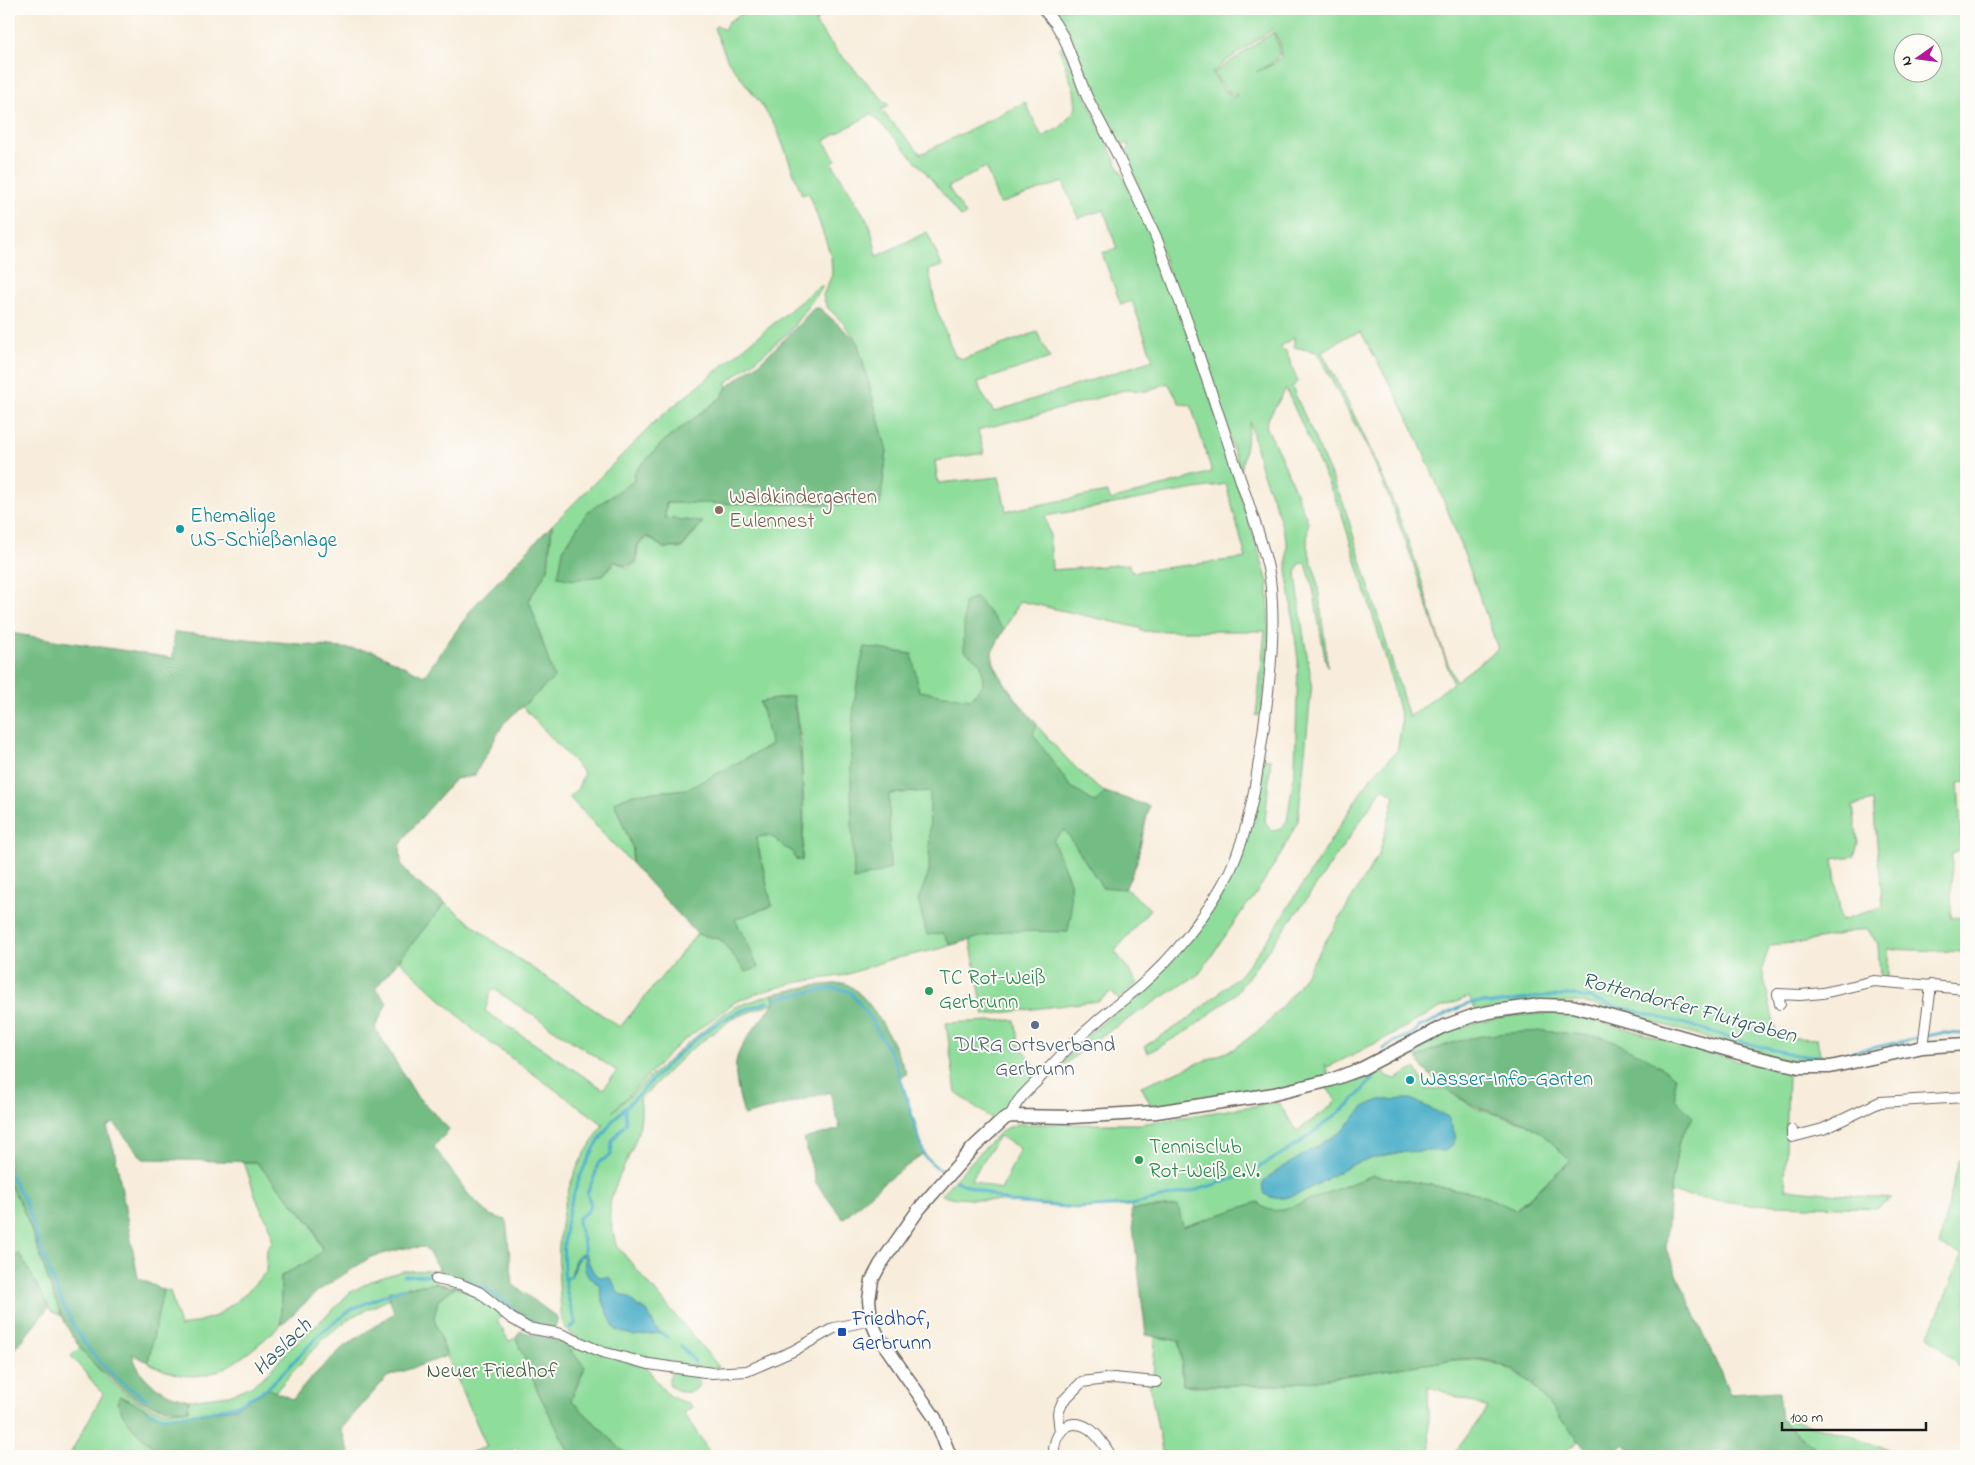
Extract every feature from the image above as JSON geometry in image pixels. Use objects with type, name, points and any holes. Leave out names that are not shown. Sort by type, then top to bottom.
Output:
[{"type":"street","points":[[950,1456],[935,1418],[877,1334],[871,1320],[869,1300],[872,1280],[908,1223],[944,1180],[1004,1120],[1058,1057],[1094,1023],[1163,965],[1184,942],[1210,904],[1229,872],[1245,830],[1254,793],[1268,689],[1272,619],[1270,578],[1259,535],[1166,261],[1134,187],[1087,98],[1064,38],[1055,23],[1043,9]]},
{"type":"street","points":[[1777,983],[1779,999],[1823,993],[1874,981],[1966,989]]},
{"type":"street","points":[[1924,1047],[1930,986]]},
{"type":"street","points":[[1004,1120],[1156,1112],[1274,1094],[1315,1085],[1361,1069],[1457,1021],[1495,1011],[1540,1005],[1565,1005],[1588,1010],[1742,1054],[1799,1067],[1830,1067],[1924,1047],[1966,1044]]},
{"type":"street","points":[[1791,1136],[1823,1129],[1880,1102],[1966,1097]]},
{"type":"street","points":[[436,1279],[460,1284],[479,1292],[511,1318],[528,1328],[560,1334],[602,1352],[649,1364],[712,1373],[747,1371],[770,1362],[834,1328],[871,1320]]},
{"type":"street","points":[[1060,1432],[1058,1413],[1063,1401],[1082,1382],[1114,1378],[1156,1382]]},
{"type":"street","points":[[1054,1456],[1055,1440],[1060,1432],[1074,1425],[1085,1426],[1095,1433],[1111,1456]]},
{"type":"green space","points":[[749,9],[829,9],[815,23],[837,51],[889,106],[881,110],[921,154],[1025,102],[1042,137],[1061,127],[1076,108],[1074,90],[1059,48],[1063,46],[1153,238],[1203,375],[1268,582],[1269,652],[1261,714],[1256,716],[1265,631],[1141,631],[1140,628],[1020,601],[991,653],[1006,685],[1021,706],[1076,768],[1105,792],[1149,806],[1136,865],[1125,888],[1150,909],[1115,951],[1138,983],[1119,999],[1111,992],[1098,1001],[984,1015],[970,939],[939,949],[888,960],[846,975],[799,982],[761,992],[735,1002],[678,1045],[612,1112],[683,1047],[721,1016],[735,1007],[773,994],[774,1003],[733,1018],[689,1051],[640,1099],[640,1125],[632,1150],[611,1199],[610,1216],[616,1245],[719,1367],[705,1368],[612,1351],[578,1338],[567,1330],[562,1319],[558,1264],[562,1216],[576,1170],[603,1124],[478,1034],[399,960],[445,903],[501,947],[620,1027],[697,934],[720,939],[746,972],[735,919],[772,906],[756,838],[763,836],[772,837],[791,850],[796,859],[802,861],[804,819],[801,741],[793,696],[760,702],[771,745],[688,789],[634,794],[614,802],[633,849],[631,863],[569,797],[578,788],[584,773],[522,706],[553,678],[529,600],[548,568],[552,525],[658,419],[818,287],[823,286],[789,332],[726,383],[727,387],[722,397],[663,442],[634,473],[634,481],[588,512],[563,550],[602,576],[616,562],[627,568],[637,562],[638,545],[648,537],[663,548],[682,548],[703,522],[665,518],[667,503],[880,505],[887,451],[857,341],[828,308],[824,300],[823,295],[832,275],[831,256],[809,193],[802,195],[777,129],[761,104],[728,61],[714,28],[717,25],[724,30],[728,22]],"holes":[[[871,114],[918,164],[960,217],[966,215],[948,187],[986,167],[999,204],[1063,182],[1078,218],[1104,210],[1117,249],[1102,253],[1121,305],[1132,301],[1153,360],[994,412],[981,392],[978,382],[1050,358],[1037,332],[963,359],[955,356],[936,308],[929,270],[942,266],[927,232],[877,256],[870,225],[832,163],[836,160],[824,141]],[[1168,383],[1180,404],[1191,405],[1212,472],[1111,500],[1107,492],[1006,511],[999,477],[938,483],[935,461],[984,453],[978,430],[1124,390],[1146,391]],[[1226,484],[1246,558],[1131,572],[1130,564],[1052,570],[1050,536],[1045,516]],[[492,988],[617,1071],[603,1089],[485,1011]]]},
{"type":"green space","points":[[1045,9],[1966,9],[1966,782],[1958,783],[1962,850],[1952,853],[1951,917],[1966,918],[1966,952],[1888,949],[1888,976],[1880,975],[1878,945],[1867,928],[1805,942],[1770,945],[1762,969],[1777,1037],[1817,1039],[1822,1066],[1802,1065],[1595,1005],[1575,1002],[1476,1011],[1469,997],[1440,1008],[1328,1067],[1325,1064],[1329,1077],[1300,1086],[1153,1109],[1141,1086],[1234,1049],[1266,1025],[1297,988],[1379,854],[1395,796],[1383,788],[1306,900],[1236,993],[1192,1028],[1148,1053],[1145,1046],[1187,1020],[1240,975],[1270,936],[1361,792],[1373,775],[1397,751],[1402,722],[1387,662],[1341,512],[1286,389],[1269,417],[1266,426],[1308,522],[1307,546],[1317,579],[1328,667],[1313,588],[1306,563],[1299,564],[1296,574],[1312,683],[1298,821],[1279,857],[1252,900],[1245,907],[1199,974],[1098,1038],[1064,1065],[1062,1062],[1082,1040],[1145,987],[1228,880],[1263,758],[1271,759],[1265,821],[1273,831],[1281,829],[1287,821],[1295,769],[1298,661],[1287,569],[1287,542],[1261,469],[1250,422],[1241,471],[1137,181],[1124,161],[1123,156],[1130,147],[1127,143],[1119,149],[1084,81],[1079,61]],"holes":[[[1273,29],[1280,44],[1281,57],[1273,64],[1256,72],[1272,63],[1279,55],[1278,44],[1273,32],[1214,73],[1226,90],[1237,95],[1234,97],[1223,89],[1212,73]],[[1361,332],[1407,417],[1425,456],[1448,510],[1498,649],[1456,681],[1443,652],[1405,531],[1384,479],[1322,352],[1346,337]],[[1294,337],[1294,347],[1317,352],[1371,455],[1410,554],[1453,683],[1409,717],[1344,505],[1292,387],[1298,382],[1286,351],[1280,347]],[[1873,801],[1883,907],[1841,920],[1833,859],[1854,856],[1858,844],[1853,806]]]},
{"type":"green space","points":[[814,308],[819,308],[857,341],[887,451],[880,505],[666,503],[665,518],[702,522],[682,547],[664,548],[647,536],[637,545],[636,562],[626,566],[615,561],[602,576],[574,580],[558,577],[563,550],[587,512],[634,481],[634,473],[663,442],[722,397],[727,387],[760,362]]},
{"type":"green space","points":[[552,525],[548,569],[529,600],[554,678],[504,723],[474,776],[455,779],[408,833],[400,846],[401,863],[411,878],[445,903],[376,988],[387,1003],[375,1028],[416,1095],[449,1129],[434,1147],[469,1195],[490,1215],[506,1220],[513,1285],[558,1318],[554,1330],[534,1327],[505,1310],[437,1277],[440,1270],[425,1247],[405,1248],[371,1257],[318,1291],[281,1325],[281,1276],[311,1260],[322,1249],[312,1224],[256,1162],[143,1159],[114,1123],[107,1127],[115,1153],[138,1278],[163,1290],[148,1362],[132,1354],[141,1372],[154,1385],[170,1394],[189,1400],[188,1410],[165,1408],[145,1403],[119,1386],[90,1360],[70,1333],[56,1303],[27,1218],[9,1185],[9,633],[173,658],[174,632],[373,651],[424,676],[474,606]]},
{"type":"green space","points":[[976,597],[1004,630],[992,652],[997,672],[1009,691],[1037,724],[1033,734],[1070,786],[1095,803],[1105,792],[1149,806],[1136,864],[1125,889],[1102,887],[1065,830],[1053,840],[1070,882],[1071,914],[1068,932],[1004,931],[951,945],[943,933],[927,935],[918,900],[929,872],[930,791],[889,794],[890,869],[854,880],[851,763],[854,704],[858,675],[865,647],[912,654],[919,691],[971,699],[983,684],[981,664],[964,650],[964,603]]},
{"type":"green space","points":[[793,696],[802,778],[802,861],[796,859],[791,850],[772,837],[763,836],[756,838],[772,906],[735,919],[759,968],[746,972],[720,939],[697,934],[631,863],[633,849],[614,802],[634,794],[688,789],[771,745],[760,702]]},
{"type":"green space","points":[[845,983],[856,990],[874,1011],[902,1062],[907,1074],[900,1076],[924,1154],[884,1182],[843,1219],[816,1183],[804,1139],[840,1129],[830,1092],[744,1116],[736,1076],[736,1062],[741,1048],[774,1003],[773,994],[811,986]]},
{"type":"green space","points":[[1561,1013],[1578,1015],[1740,1061],[1794,1073],[1788,1075],[1785,1189],[1892,1199],[1877,1208],[1743,1204],[1670,1193],[1679,1141],[1692,1116],[1675,1099],[1434,1049],[1417,1058],[1416,1049],[1464,1026],[1505,1017]]},
{"type":"green space","points":[[1015,1020],[1020,1046],[1039,1071],[997,1117],[991,1118],[956,1093],[946,1023]]},
{"type":"green space","points":[[1544,1031],[1604,1037],[1646,1057],[1675,1077],[1675,1099],[1693,1117],[1679,1141],[1670,1194],[1666,1249],[1730,1394],[1778,1391],[1781,1421],[1826,1456],[1634,1456],[1625,1444],[1608,1456],[1592,1456],[1533,1385],[1516,1371],[1491,1361],[1472,1358],[1280,1385],[1183,1385],[1180,1341],[1146,1335],[1131,1210],[1178,1206],[1183,1227],[1258,1202],[1266,1209],[1284,1210],[1373,1175],[1477,1193],[1516,1210],[1570,1161],[1544,1135],[1526,1123],[1482,1109],[1456,1095],[1427,1072],[1417,1058],[1432,1050],[1463,1040],[1494,1034]]},
{"type":"green space","points":[[1379,1068],[1386,1076],[1396,1079],[1416,1068],[1427,1090],[1443,1088],[1477,1109],[1525,1123],[1542,1133],[1570,1161],[1515,1210],[1477,1193],[1373,1175],[1284,1210],[1266,1209],[1258,1202],[1183,1227],[1177,1206],[1132,1210],[1130,1204],[1077,1208],[946,1197],[941,1194],[991,1141],[1003,1130],[1016,1124],[1140,1124],[1278,1102],[1297,1131],[1329,1108],[1336,1100],[1326,1087]],"holes":[[[999,1136],[1020,1148],[1001,1190],[971,1180]]]},
{"type":"green space","points":[[1966,1159],[1966,1375],[1929,1335],[1962,1255],[1939,1245],[1959,1160]]},
{"type":"green space","points":[[244,1162],[256,1162],[311,1224],[322,1249],[311,1260],[281,1276],[281,1325],[251,1351],[220,1370],[204,1375],[187,1376],[168,1372],[148,1362],[163,1290],[170,1291],[180,1327],[216,1316],[243,1296],[266,1272],[267,1249],[272,1242],[271,1229],[258,1203]]},
{"type":"green space","points":[[9,1185],[16,1194],[27,1219],[61,1316],[51,1311],[19,1253],[10,1261],[9,1272]]},
{"type":"green space","points":[[19,1253],[49,1307],[9,1357],[9,1294],[15,1286],[9,1272],[10,1261]]},
{"type":"green space","points":[[440,1270],[436,1283],[388,1292],[390,1299],[351,1317],[326,1337],[275,1392],[268,1389],[234,1408],[204,1414],[162,1417],[117,1402],[133,1427],[154,1448],[146,1456],[122,1456],[116,1452],[110,1456],[69,1456],[103,1394],[71,1356],[80,1347],[118,1388],[142,1404],[168,1411],[188,1410],[189,1400],[229,1395],[253,1385],[268,1373],[288,1350],[349,1293],[371,1281],[402,1271]]},
{"type":"green space","points":[[9,1272],[15,1286],[9,1294]]},
{"type":"green space","points":[[436,1283],[455,1287],[438,1300],[434,1318],[447,1356],[387,1377],[341,1429],[351,1456],[146,1456],[154,1448],[133,1427],[117,1402],[120,1396],[162,1417],[204,1414],[235,1408],[268,1389],[293,1399],[311,1378],[342,1348],[394,1313],[388,1292]]},
{"type":"green space","name":"Neuer Friedhof","points":[[455,1287],[476,1295],[502,1316],[497,1321],[509,1341],[516,1338],[539,1394],[571,1456],[522,1456],[517,1448],[495,1456],[459,1456],[487,1447],[447,1356],[433,1318],[438,1300]]},
{"type":"green space","points":[[520,1331],[564,1342],[585,1367],[571,1400],[628,1456],[571,1456],[539,1394],[516,1338]]},
{"type":"green space","points":[[1155,1337],[1180,1341],[1183,1385],[1195,1386],[1280,1385],[1453,1360],[1476,1360],[1496,1364],[1512,1371],[1540,1393],[1579,1441],[1559,1456],[1452,1456],[1488,1408],[1428,1386],[1430,1456],[1163,1456],[1149,1381],[1153,1382]]},
{"type":"green space","points":[[564,1342],[647,1367],[659,1385],[669,1395],[689,1403],[692,1407],[684,1413],[712,1456],[628,1456],[571,1400],[585,1367]]},
{"type":"green space","points":[[675,1371],[696,1375],[700,1383],[690,1392],[676,1390],[669,1384],[670,1376]]},
{"type":"green space","points":[[1787,1419],[1864,1440],[1891,1451],[1898,1456],[1826,1456],[1780,1421]]},
{"type":"water","points":[[1411,1099],[1448,1117],[1456,1137],[1452,1145],[1445,1151],[1410,1152],[1377,1157],[1354,1164],[1309,1189],[1285,1198],[1274,1198],[1265,1194],[1262,1185],[1269,1176],[1342,1131],[1365,1106],[1379,1100]]},
{"type":"water","points":[[584,1252],[594,1273],[602,1277],[608,1277],[612,1280],[618,1293],[630,1298],[637,1306],[647,1311],[655,1327],[661,1333],[634,1336],[616,1330],[603,1302],[600,1286],[587,1275],[585,1258],[582,1256],[576,1262],[571,1276],[575,1259]]},
{"type":"waterway","name":"Rottendorfer Flutgraben","points":[[776,1000],[781,997],[832,988],[849,991],[867,1013],[895,1061],[925,1157],[942,1172]]},
{"type":"waterway","name":"Rottendorfer Flutgraben","points":[[1383,1049],[1412,1034],[1419,1027],[1474,1003],[1483,1002],[1491,1004],[1568,994],[1585,999],[1591,997],[1596,1001],[1796,1055],[1830,1057],[1941,1033],[1966,1034]]},
{"type":"waterway","name":"Rottendorfer Flutgraben","points":[[570,1328],[576,1323],[568,1297],[564,1271],[567,1219],[574,1194],[596,1145],[618,1114],[673,1059],[696,1039],[732,1015],[768,1002]]},
{"type":"waterway","name":"Rottendorfer Flutgraben","points":[[956,1181],[1009,1202],[1077,1208],[1131,1205],[1200,1189],[1248,1174],[1298,1144],[1350,1104],[1375,1076]]},
{"type":"waterway","points":[[584,1252],[584,1243],[578,1218],[587,1212],[591,1205],[587,1193],[598,1163],[611,1155],[612,1141],[626,1123],[625,1109]]},
{"type":"waterway","name":"Haslach","points":[[9,1172],[25,1202],[58,1293],[79,1334],[91,1352],[107,1369],[125,1385],[147,1399]]},
{"type":"waterway","name":"Haslach","points":[[404,1276],[428,1275],[450,1277],[471,1282],[493,1293],[529,1320],[544,1326]]},
{"type":"waterway","name":"Rottendorfer Flutgraben","points":[[566,1279],[571,1276]]},
{"type":"waterway","name":"Haslach","points":[[150,1412],[162,1417],[203,1413],[235,1406],[267,1389],[321,1333],[352,1309],[403,1288]]},
{"type":"waterway","points":[[661,1333],[667,1337]]},
{"type":"waterway","points":[[681,1346],[695,1362]]},
{"type":"place","name":"Waldkindergarten Eulennest","points":[[719,510]]},
{"type":"place","name":"Ehemalige US-Schießanlage","points":[[180,529]]},
{"type":"place","name":"TC Rot-Weiß Gerbrunn","points":[[929,991]]},
{"type":"place","name":"DLRG Ortsverband Gerbrunn","points":[[1035,1025]]},
{"type":"place","name":"Wasser-Info-Garten","points":[[1410,1080]]},
{"type":"place","name":"Tennisclub Rot-Weiß e.V.","points":[[1139,1160]]},
{"type":"place","name":"Friedhof, Gerbrunn","points":[[842,1332]]}]
